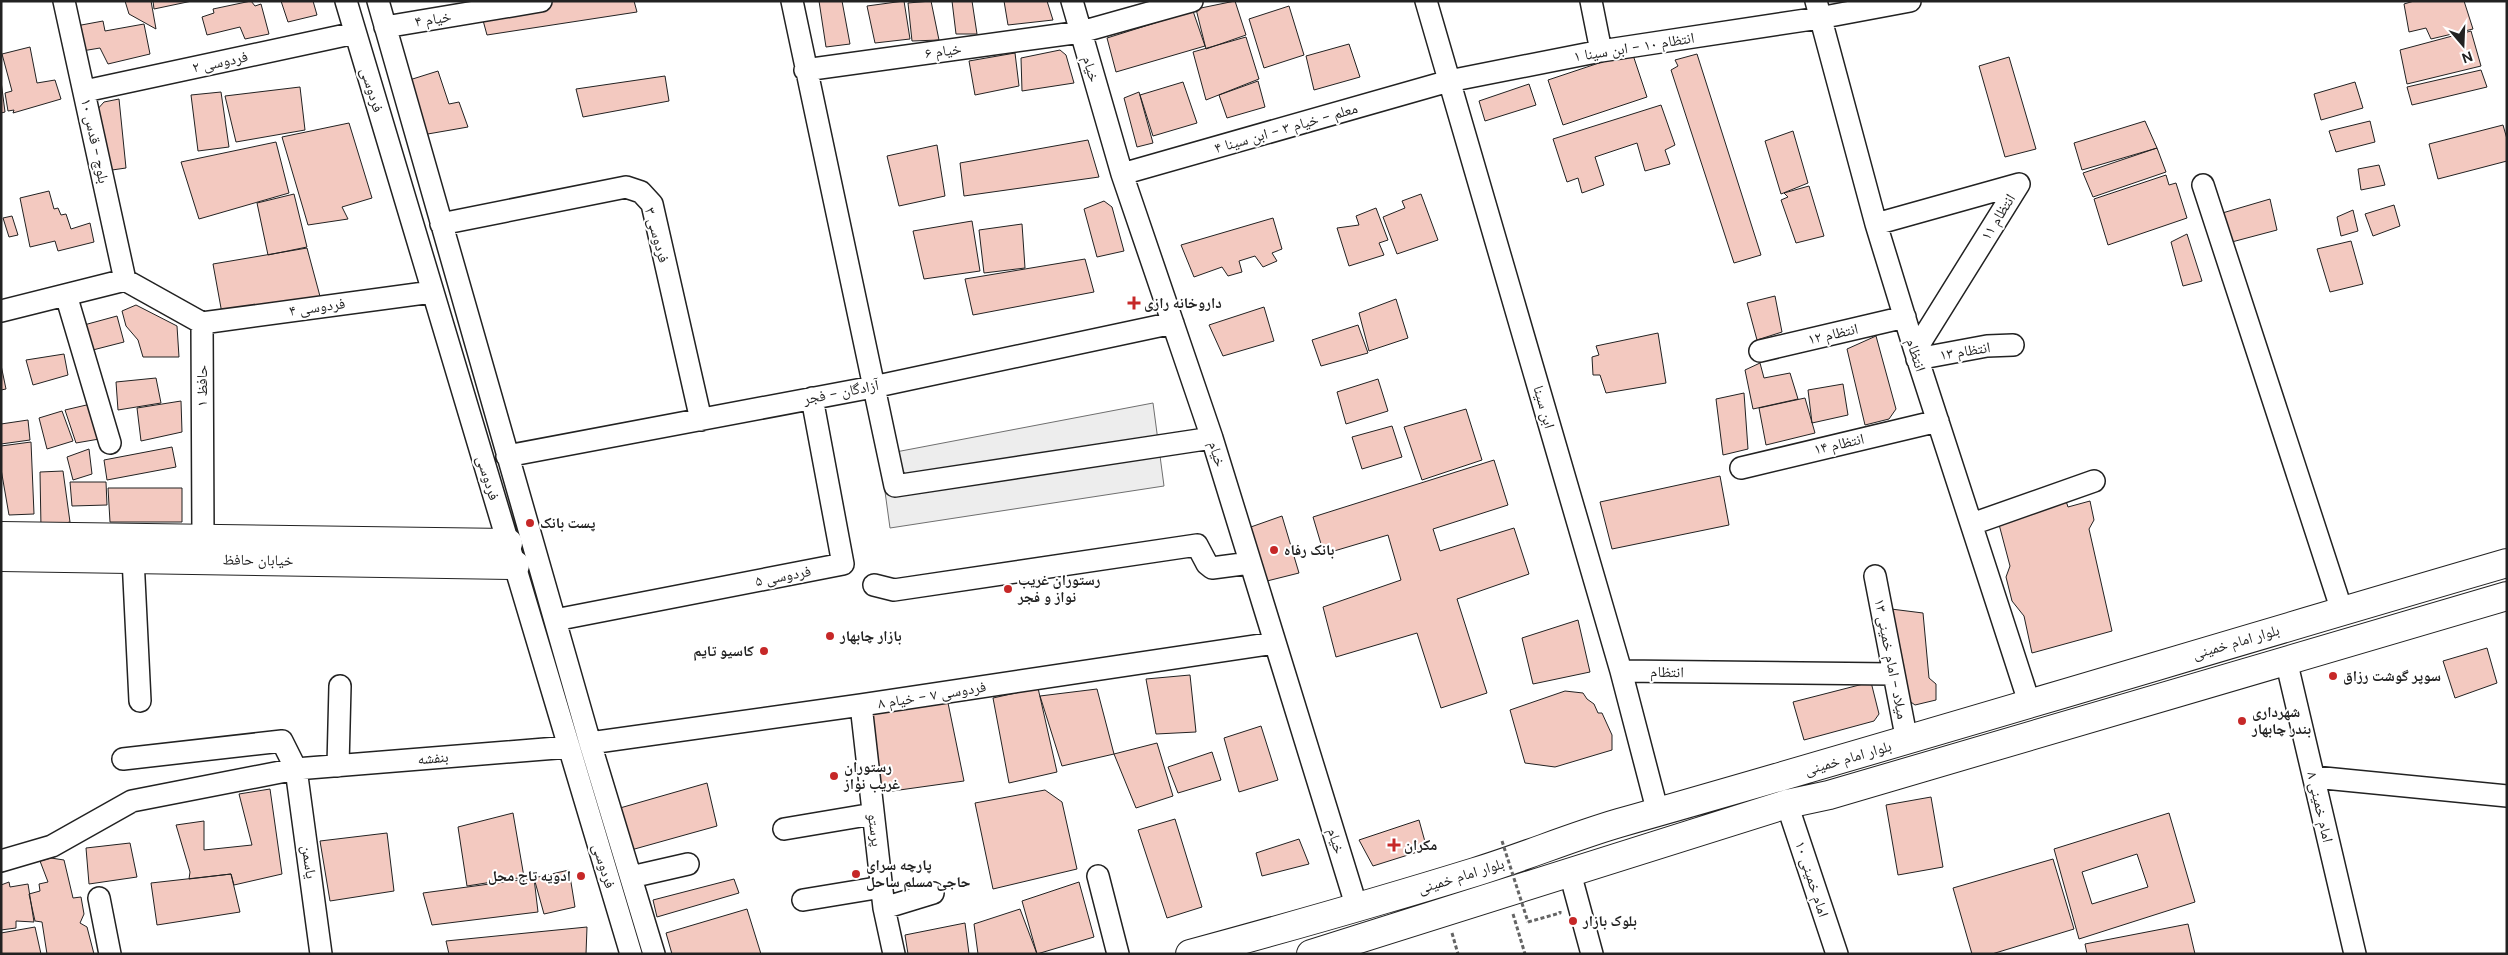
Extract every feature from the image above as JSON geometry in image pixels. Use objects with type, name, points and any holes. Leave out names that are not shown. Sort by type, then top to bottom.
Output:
[{"type":"main road","name":"خیابان حافظ","points":[[1,536],[203,537],[511,554]]},
{"type":"main road","name":"خیابان حافظ","points":[[1,557],[133,558],[511,554]]},
{"type":"main road","name":"بلوار امام خمینی","points":[[1190,954],[1356,908],[1480,870],[1617,824],[2030,705],[2074,690],[2507,563]]},
{"type":"main road","name":"بلوار امام خمینی","points":[[1311,954],[1436,913],[1507,894],[1787,804],[1829,795],[1885,777],[2507,596]]},
{"type":"main road","points":[[2278,630],[2286,660]]},
{"type":"main road","points":[[1877,748],[1885,777]]},
{"type":"street","name":"بلوچ - قدس ۱۰","points":[[64,1],[125,280]]},
{"type":"street","name":"فردوسی","points":[[346,1],[631,954]]},
{"type":"street","name":"فردوسی","points":[[378,1],[590,743],[654,954]]},
{"type":"street","name":"خیام ۴","points":[[385,27],[541,1]]},
{"type":"street","points":[[792,1],[805,70],[895,486],[1212,438]]},
{"type":"street","name":"خیام","points":[[1072,1],[1122,174],[1212,438],[1356,908]]},
{"type":"street","name":"خیام ۶","points":[[805,70],[1080,32],[1192,1]]},
{"type":"street","name":"ابن سینا","points":[[1426,1],[1621,671],[1658,813]]},
{"type":"street","points":[[1591,1],[1601,51]]},
{"type":"street","name":"انتظام ۱۰ - ابن سینا ۱","points":[[1450,81],[1817,10],[1910,1]]},
{"type":"street","name":"انتظام","points":[[1817,10],[1876,224],[1916,355],[2030,705]]},
{"type":"street","name":"فردوسی ۲","points":[[85,91],[355,33]]},
{"type":"street","name":"معلم - خیام ۳ - ابن سینا ۴","points":[[1122,174],[1450,81]]},
{"type":"street","name":"انتظام ۱۱","points":[[1876,224],[2019,184],[1916,355]]},
{"type":"street","points":[[2203,185],[2342,611]]},
{"type":"street","name":"فردوسی ۳","points":[[442,224],[626,188],[641,192],[652,204],[701,420]]},
{"type":"street","points":[[1,311],[125,280],[202,323]]},
{"type":"street","name":"فردوسی ۴","points":[[202,323],[432,292]]},
{"type":"street","points":[[66,295],[110,443]]},
{"type":"street","name":"انتظام ۱۲","points":[[1760,351],[1905,317]]},
{"type":"street","name":"حافظ ۱","points":[[202,323],[203,537]]},
{"type":"street","name":"آزادگان - فجر","points":[[507,456],[873,387],[1173,323]]},
{"type":"street","name":"انتظام ۱۳","points":[[1916,355],[1987,346],[2013,345]]},
{"type":"street","name":"فردوسی ۵","points":[[555,620],[844,564],[812,398]]},
{"type":"street","name":"انتظام ۱۴","points":[[1740,468],[1938,421]]},
{"type":"street","points":[[1972,524],[2094,481]]},
{"type":"street","points":[[874,585],[894,590],[1197,545],[1207,564],[1212,568],[1250,563]]},
{"type":"street","points":[[133,558],[140,701]]},
{"type":"street","name":"میلاد - امام خمینی ۱۳","points":[[1875,576],[1892,674],[1907,741]]},
{"type":"street","name":"فردوسی ۷ - خیام ۸","points":[[590,743],[861,705],[1274,643]]},
{"type":"street","name":"امام خمینی ۸","points":[[2286,660],[2355,954]]},
{"type":"street","name":"انتظام","points":[[1621,671],[1892,674]]},
{"type":"street","points":[[338,766],[340,686]]},
{"type":"street","name":"پرستو","points":[[861,705],[872,814],[883,897],[894,954]]},
{"type":"street","name":"یاسمن","points":[[123,759],[282,741],[296,769],[321,954]]},
{"type":"street","name":"بنفشه","points":[[1,861],[52,846],[132,801],[296,769],[569,747]]},
{"type":"street","points":[[2314,778],[2507,796]]},
{"type":"street","name":"امام خمینی ۱۰","points":[[1787,804],[1837,954]]},
{"type":"street","points":[[784,829],[872,814]]},
{"type":"street","points":[[631,877],[688,864]]},
{"type":"street","points":[[1570,874],[1592,954]]},
{"type":"street","points":[[1098,876],[1118,954]]},
{"type":"street","points":[[803,900],[933,893]]},
{"type":"street","points":[[99,898],[110,954]]},
{"type":"path","points":[[1502,840],[1528,922],[1560,913]]},
{"type":"path","points":[[1507,894],[1525,954]]},
{"type":"shaded area","points":[[1153,403],[1164,486],[890,528],[880,455]]},
{"type":"building","points":[[125,1],[151,1],[156,29],[129,14]]},
{"type":"building","points":[[153,1],[192,1],[154,9]]},
{"type":"building","points":[[251,1],[255,6],[261,4],[269,34],[245,39],[240,27],[207,35],[202,17],[214,13],[213,9]]},
{"type":"building","points":[[281,1],[313,1],[317,15],[288,22]]},
{"type":"building","points":[[555,1],[634,1],[637,12],[487,35],[481,13]]},
{"type":"building","points":[[819,1],[842,1],[850,44],[826,47]]},
{"type":"building","points":[[904,1],[910,39],[875,43],[867,6]]},
{"type":"building","points":[[931,1],[939,40],[912,41],[908,3]]},
{"type":"building","points":[[952,1],[972,1],[977,34],[956,34]]},
{"type":"building","points":[[1004,1],[1047,1],[1053,20],[1008,25]]},
{"type":"building","points":[[1235,1],[1246,35],[1206,49],[1196,9]]},
{"type":"building","points":[[2414,1],[2464,1],[2473,29],[2431,39],[2426,28],[2409,32],[2404,4]]},
{"type":"building","points":[[1289,6],[1304,55],[1264,68],[1249,19]]},
{"type":"building","points":[[1193,11],[1205,46],[1116,72],[1107,38]]},
{"type":"building","points":[[103,21],[105,31],[144,24],[150,54],[108,64],[100,48],[82,51],[76,26]]},
{"type":"building","points":[[2471,31],[2481,66],[2407,84],[2400,50]]},
{"type":"building","points":[[1246,37],[1259,79],[1206,100],[1193,52]]},
{"type":"building","points":[[1349,44],[1360,77],[1314,90],[1306,56]]},
{"type":"building","points":[[30,47],[37,83],[55,80],[61,99],[13,113],[14,110],[8,111],[5,93],[12,91],[2,54]]},
{"type":"building","points":[[1060,50],[1066,55],[1074,83],[1022,91],[1021,58]]},
{"type":"building","points":[[1632,52],[1647,97],[1563,125],[1548,80]]},
{"type":"building","points":[[1015,53],[1019,86],[975,95],[969,61]]},
{"type":"building","points":[[1697,54],[1761,255],[1734,263],[1671,70],[1678,66],[1675,60]]},
{"type":"building","points":[[2009,57],[2036,149],[2005,157],[1979,66]]},
{"type":"building","points":[[2481,70],[2487,87],[2412,105],[2407,87]]},
{"type":"building","points":[[438,71],[449,104],[459,102],[468,127],[422,135],[403,82]]},
{"type":"building","points":[[665,76],[669,101],[583,117],[576,89]]},
{"type":"building","points":[[1,81],[5,112],[1,113]]},
{"type":"building","points":[[1258,81],[1265,107],[1227,118],[1219,95]]},
{"type":"building","points":[[1183,82],[1197,123],[1153,136],[1140,95]]},
{"type":"building","points":[[2355,82],[2363,108],[2321,120],[2314,94]]},
{"type":"building","points":[[1529,84],[1536,105],[1485,121],[1479,101]]},
{"type":"building","points":[[300,87],[305,130],[236,142],[225,96]]},
{"type":"building","points":[[221,92],[229,147],[198,151],[191,95]]},
{"type":"building","points":[[1139,92],[1153,143],[1137,147],[1124,98]]},
{"type":"building","points":[[119,99],[126,168],[105,171],[95,112],[104,102]]},
{"type":"building","points":[[1661,105],[1675,145],[1665,150],[1670,164],[1645,171],[1637,143],[1595,157],[1604,185],[1582,193],[1578,178],[1567,182],[1553,139]]},
{"type":"building","points":[[2145,121],[2157,148],[2082,170],[2074,143]]},
{"type":"building","points":[[2370,121],[2375,142],[2336,152],[2329,131]]},
{"type":"building","points":[[349,123],[372,198],[342,207],[348,219],[308,225],[282,137]]},
{"type":"building","points":[[2503,125],[2507,139],[2507,161],[2438,179],[2429,144]]},
{"type":"building","points":[[1793,131],[1808,183],[1781,194],[1765,141]]},
{"type":"building","points":[[1088,140],[1099,177],[964,196],[960,163]]},
{"type":"building","points":[[276,142],[289,193],[199,219],[181,162]]},
{"type":"building","points":[[937,145],[945,196],[899,206],[887,156]]},
{"type":"building","points":[[2157,148],[2166,172],[2093,197],[2083,173]]},
{"type":"building","points":[[2379,165],[2385,185],[2361,190],[2358,169]]},
{"type":"building","points":[[2166,175],[2169,185],[2176,183],[2187,218],[2108,245],[2094,199]]},
{"type":"building","points":[[1809,186],[1824,236],[1796,243],[1781,200],[1788,197],[1784,193]]},
{"type":"building","points":[[49,191],[54,209],[58,208],[61,215],[66,214],[71,229],[90,223],[94,242],[58,251],[55,241],[30,247],[20,198]]},
{"type":"building","points":[[294,194],[307,247],[268,255],[257,203]]},
{"type":"building","points":[[1421,194],[1438,240],[1397,254],[1383,217],[1405,208],[1402,201]]},
{"type":"building","points":[[2270,199],[2277,230],[2228,243],[2219,214]]},
{"type":"building","points":[[1104,201],[1112,207],[1124,251],[1097,257],[1084,209]]},
{"type":"building","points":[[2394,205],[2400,226],[2373,236],[2365,214]]},
{"type":"building","points":[[1376,208],[1388,240],[1379,243],[1384,255],[1349,266],[1337,228],[1359,225],[1356,216]]},
{"type":"building","points":[[2353,210],[2358,231],[2341,236],[2337,217]]},
{"type":"building","points":[[12,216],[18,235],[9,237],[3,218]]},
{"type":"building","points":[[1273,218],[1282,249],[1272,253],[1277,261],[1263,267],[1255,256],[1239,261],[1242,272],[1228,276],[1222,267],[1194,277],[1181,245]]},
{"type":"building","points":[[972,221],[980,271],[924,279],[913,231]]},
{"type":"building","points":[[1022,224],[1025,268],[984,273],[979,230]]},
{"type":"building","points":[[2187,234],[2202,281],[2183,286],[2171,242]]},
{"type":"building","points":[[2351,241],[2363,284],[2330,292],[2317,249]]},
{"type":"building","points":[[307,248],[321,300],[223,319],[213,264]]},
{"type":"building","points":[[1085,259],[1094,292],[973,315],[965,279]]},
{"type":"building","points":[[1775,296],[1782,332],[1757,340],[1747,303]]},
{"type":"building","points":[[1396,299],[1408,338],[1369,351],[1359,313]]},
{"type":"building","points":[[136,305],[177,326],[179,357],[143,357],[138,340],[126,326],[122,311]]},
{"type":"building","points":[[1264,307],[1274,341],[1223,356],[1209,325]]},
{"type":"building","points":[[117,316],[124,342],[85,352],[84,325]]},
{"type":"building","points":[[1358,325],[1368,353],[1321,366],[1312,340]]},
{"type":"building","points":[[1658,333],[1666,383],[1606,393],[1600,375],[1593,375],[1592,357],[1599,355],[1596,346]]},
{"type":"building","points":[[1876,336],[1896,409],[1889,419],[1865,425],[1847,349]]},
{"type":"building","points":[[64,354],[68,375],[33,385],[26,360]]},
{"type":"building","points":[[1760,363],[1764,378],[1790,373],[1798,399],[1753,409],[1745,370]]},
{"type":"building","points":[[1,365],[6,389],[1,390]]},
{"type":"building","points":[[156,378],[161,403],[118,410],[116,382]]},
{"type":"building","points":[[1378,379],[1388,411],[1346,424],[1337,392]]},
{"type":"building","points":[[1843,384],[1848,415],[1812,423],[1808,390]]},
{"type":"building","points":[[1744,393],[1748,449],[1723,455],[1716,399]]},
{"type":"building","points":[[1805,398],[1815,433],[1766,445],[1759,408]]},
{"type":"building","points":[[181,401],[182,432],[141,441],[137,408]]},
{"type":"building","points":[[95,403],[105,438],[76,443],[65,410]]},
{"type":"building","points":[[1466,409],[1482,460],[1422,480],[1404,427]]},
{"type":"building","points":[[62,411],[73,441],[47,449],[39,418]]},
{"type":"building","points":[[28,420],[30,440],[1,444],[1,424]]},
{"type":"building","points":[[1392,426],[1402,457],[1362,469],[1352,437]]},
{"type":"building","points":[[31,442],[34,514],[9,515],[1,469],[1,446]]},
{"type":"building","points":[[172,447],[176,467],[107,480],[104,460]]},
{"type":"building","points":[[89,449],[92,474],[73,480],[67,457]]},
{"type":"building","points":[[1494,460],[1508,505],[1433,529],[1440,551],[1514,528],[1529,574],[1457,599],[1487,693],[1441,708],[1417,633],[1336,657],[1323,607],[1401,580],[1388,535],[1324,554],[1313,517]]},
{"type":"building","points":[[63,471],[70,522],[41,528],[40,472]]},
{"type":"building","points":[[1720,476],[1729,525],[1612,549],[1600,502]]},
{"type":"building","points":[[70,482],[106,482],[107,505],[72,506]]},
{"type":"building","points":[[108,488],[182,488],[182,522],[110,522]]},
{"type":"building","points":[[2065,498],[2068,507],[2090,501],[2094,520],[2089,529],[2112,631],[2032,653],[2024,616],[2012,601],[2006,577],[2010,566],[1996,513]]},
{"type":"building","name":"بانک رفاه","points":[[1282,516],[1299,573],[1267,581],[1248,528]]},
{"type":"building","points":[[1891,609],[1923,613],[1929,678],[1936,684],[1936,700],[1915,705],[1901,695]]},
{"type":"building","points":[[1578,620],[1590,672],[1533,684],[1522,638]]},
{"type":"building","points":[[2487,648],[2497,683],[2455,698],[2443,661]]},
{"type":"building","points":[[1190,675],[1196,732],[1156,734],[1146,679]]},
{"type":"building","points":[[1871,682],[1879,714],[1874,721],[1804,740],[1793,702]]},
{"type":"building","points":[[1038,688],[1057,772],[1009,783],[993,698]]},
{"type":"building","points":[[1097,689],[1114,754],[1062,766],[1040,696]]},
{"type":"building","points":[[1565,691],[1583,693],[1594,704],[1598,713],[1602,713],[1612,735],[1612,750],[1555,767],[1525,763],[1510,710]]},
{"type":"building","points":[[947,698],[964,781],[878,793],[871,709]]},
{"type":"building","points":[[1261,726],[1278,780],[1239,792],[1224,738]]},
{"type":"building","points":[[1157,743],[1173,796],[1136,808],[1114,754]]},
{"type":"building","points":[[1212,752],[1221,780],[1178,793],[1168,767]]},
{"type":"building","points":[[707,783],[717,826],[631,850],[620,808]]},
{"type":"building","points":[[270,789],[282,874],[234,885],[231,874],[189,879],[190,872],[176,825],[204,821],[204,850],[252,845],[239,794]]},
{"type":"building","points":[[1045,790],[1062,802],[1077,869],[993,889],[975,803]]},
{"type":"building","points":[[1931,797],[1943,867],[1898,875],[1886,805]]},
{"type":"building","points":[[513,813],[524,877],[467,886],[458,827]]},
{"type":"building","points":[[2169,813],[2195,902],[2079,939],[2054,849]],"holes":[[[2137,854],[2148,887],[2092,904],[2082,872]]]},
{"type":"building","points":[[1175,819],[1202,907],[1167,918],[1138,830]]},
{"type":"building","name":"مکران","points":[[1419,820],[1427,849],[1373,866],[1359,840]]},
{"type":"building","points":[[387,833],[394,891],[330,901],[320,841]]},
{"type":"building","points":[[1299,839],[1309,864],[1262,876],[1256,853]]},
{"type":"building","points":[[130,843],[137,877],[89,884],[86,848]]},
{"type":"building","points":[[51,858],[64,860],[73,898],[81,897],[84,914],[80,923],[87,927],[94,954],[47,954],[42,922],[35,921],[29,894],[40,891],[39,884],[48,882],[40,861]]},
{"type":"building","points":[[2053,859],[2074,929],[1992,954],[1972,954],[1953,888]]},
{"type":"building","points":[[569,870],[575,907],[544,914],[534,878]]},
{"type":"building","points":[[231,874],[240,912],[157,925],[151,883]]},
{"type":"building","points":[[534,878],[538,912],[432,925],[423,893]]},
{"type":"building","points":[[734,879],[739,893],[657,917],[653,900]]},
{"type":"building","points":[[9,882],[10,887],[28,884],[34,922],[16,921],[16,928],[1,930],[1,885]]},
{"type":"building","points":[[1079,882],[1094,937],[1037,954],[1022,901]]},
{"type":"building","points":[[747,909],[761,954],[672,954],[666,933]]},
{"type":"building","points":[[1020,909],[1037,954],[978,954],[974,924]]},
{"type":"building","points":[[965,923],[969,954],[908,954],[905,935]]},
{"type":"building","points":[[2188,924],[2195,954],[2087,954],[2085,944]]},
{"type":"building","points":[[35,927],[41,954],[1,954],[1,933]]},
{"type":"building","points":[[587,927],[586,954],[449,954],[446,941]]},
{"type":"place","name":"داروخانه رازی","points":[[1134,303]]},
{"type":"place","name":"پست بانک","points":[[530,523]]},
{"type":"place","name":"بانک رفاه","points":[[1274,550]]},
{"type":"place","name":"رستوران غریب نواز و فجر","points":[[1008,589]]},
{"type":"place","name":"بازار چابهار","points":[[830,636]]},
{"type":"place","name":"کاسیو تایم","points":[[764,651]]},
{"type":"place","name":"سوپر گوشت رزاق","points":[[2333,676]]},
{"type":"place","name":"شهرداری بندر چابهار","points":[[2242,721]]},
{"type":"place","name":"رستوران غریب نواز","points":[[834,776]]},
{"type":"place","name":"مکران","points":[[1394,845]]},
{"type":"place","name":"پارچه سرای حاجی مسلم ساحل","points":[[856,874]]},
{"type":"place","name":"ادویه تاج محل","points":[[581,876]]},
{"type":"place","name":"بلوک بازار","points":[[1573,921]]}]
